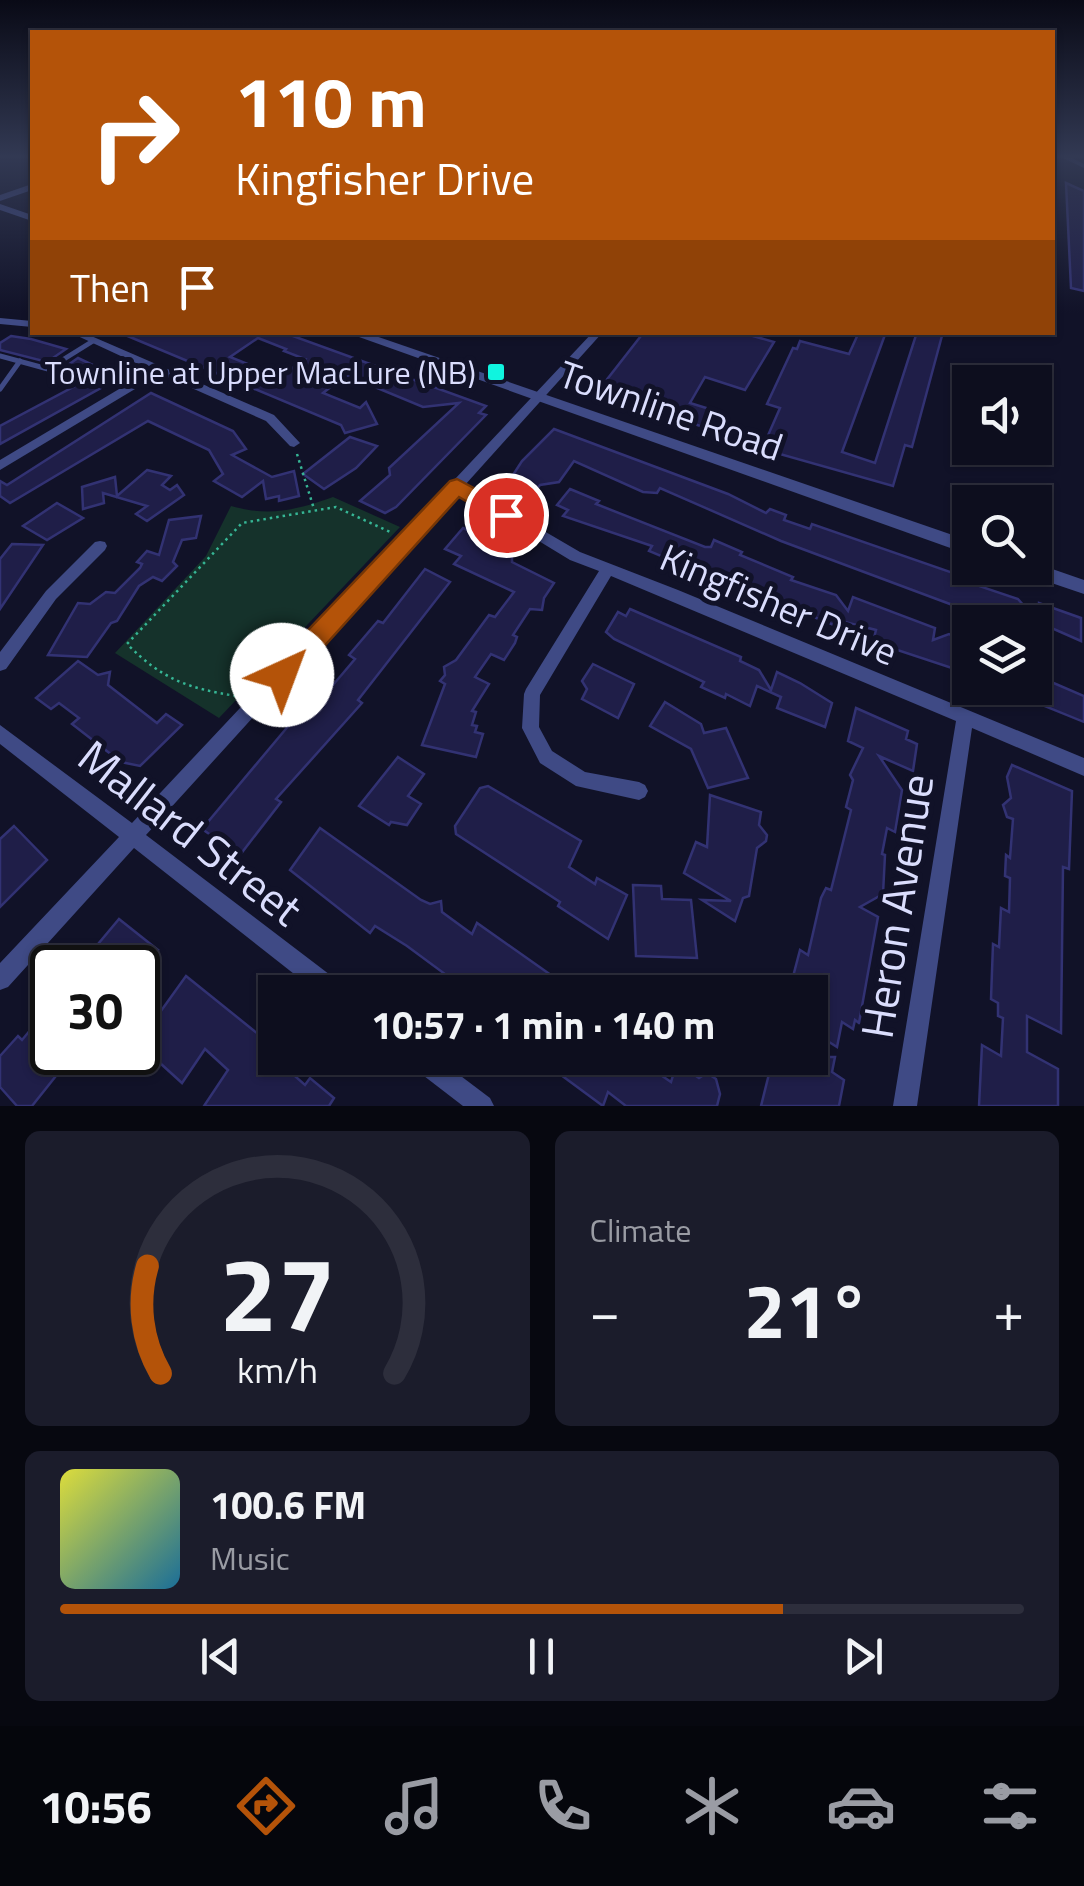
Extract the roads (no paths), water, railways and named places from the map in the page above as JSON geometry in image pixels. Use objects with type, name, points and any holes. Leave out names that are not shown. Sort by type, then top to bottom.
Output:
[{"type":"street","points":[[0,321],[30,324]]},
{"type":"street","points":[[80,335],[270,418],[294,443]]},
{"type":"street","points":[[94,341],[105,335]]},
{"type":"street","name":"Townline Road","points":[[360,335],[952,542]]},
{"type":"street","points":[[0,979],[596,335]]},
{"type":"street","points":[[0,466],[160,370]]},
{"type":"street","name":"Kingfisher Drive","points":[[457,486],[546,542],[1084,768]]},
{"type":"street","points":[[0,664],[51,595],[100,546]]},
{"type":"street","points":[[609,568],[532,694],[530,728],[546,757],[582,780],[638,791]]},
{"type":"street","points":[[1052,576],[1084,587]]},
{"type":"street","name":"Heron Avenue","points":[[905,1106],[965,718]]},
{"type":"street","name":"Mallard Street","points":[[0,734],[312,975]]},
{"type":"street","points":[[441,1075],[482,1106]]},
{"type":"lane","points":[[0,356],[48,369],[94,341]]},
{"type":"lane","points":[[0,389],[20,361]]},
{"type":"place","name":"Townline at Upper MacLure (NB)","points":[[496,372]]}]
